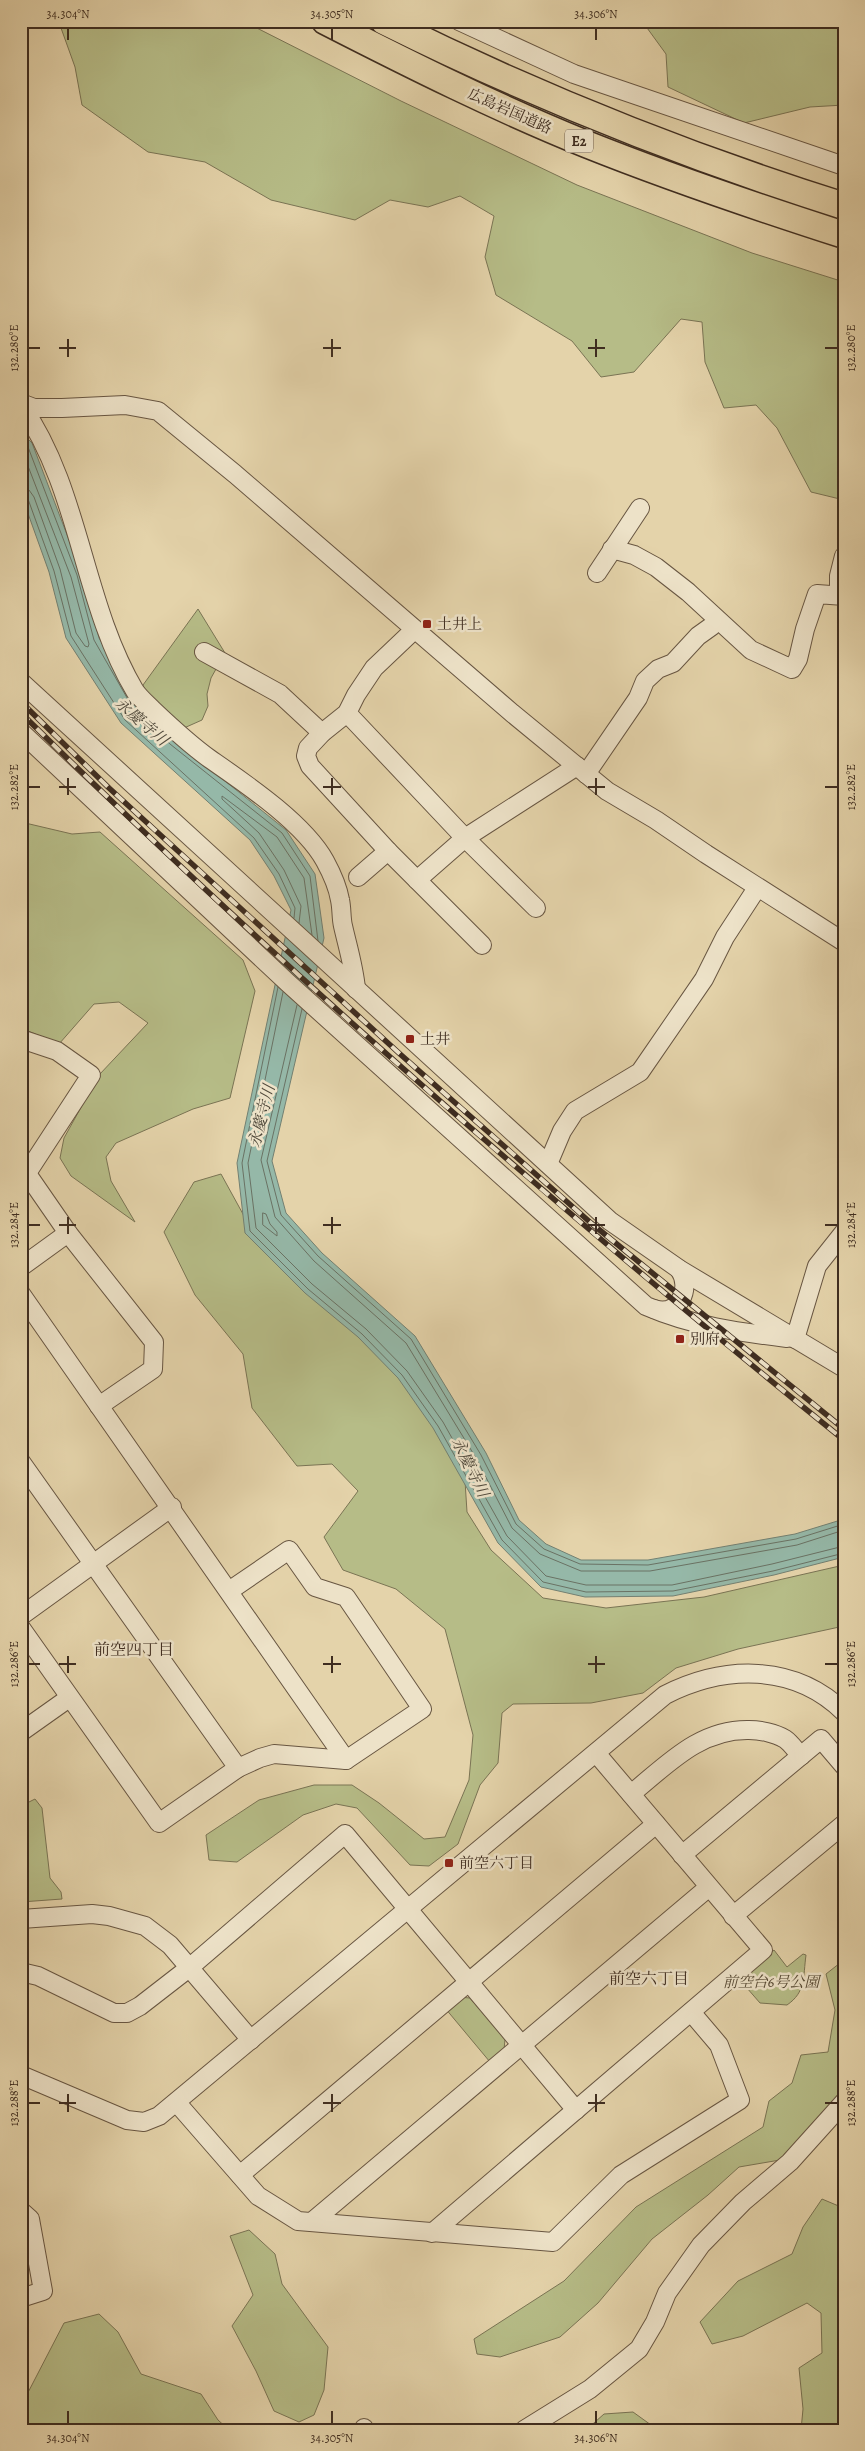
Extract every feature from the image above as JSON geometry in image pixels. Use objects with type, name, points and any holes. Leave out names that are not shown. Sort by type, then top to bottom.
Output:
[{"type":"highway","name":"広島岩国道路","points":[[325,21],[446,82],[584,143],[721,196],[844,235]]},
{"type":"highway","name":"広島岩国道路","points":[[384,21],[459,59],[589,116],[752,177],[844,206]]},
{"type":"street","points":[[459,21],[574,74],[844,166]]},
{"type":"street","points":[[21,404],[34,408],[125,405],[158,412],[235,474],[414,630],[607,791],[656,820],[758,888],[844,942]]},
{"type":"street","points":[[21,404],[44,442],[68,503],[97,602],[115,654],[137,693],[182,739],[248,785],[294,825],[308,838],[326,862],[340,900],[342,924],[353,962],[356,989]]},
{"type":"street","points":[[597,572],[640,508]]},
{"type":"street","points":[[612,550],[634,555],[656,567],[688,592],[751,650],[792,669],[798,659],[805,629],[817,594],[841,595],[839,576],[844,556]]},
{"type":"street","points":[[417,880],[465,838],[582,770],[638,698],[645,681],[658,669],[673,663],[698,636],[712,626]]},
{"type":"street","points":[[414,630],[374,668],[356,694],[347,713],[322,733],[308,748],[306,756],[310,766],[388,851],[482,945]]},
{"type":"street","points":[[204,652],[280,694],[322,733]]},
{"type":"street","points":[[21,682],[610,1221],[679,1269],[844,1368]]},
{"type":"street","points":[[347,713],[465,838],[536,908]]},
{"type":"street","points":[[21,732],[288,983],[646,1306],[674,1318],[704,1326],[795,1339]]},
{"type":"street","points":[[358,877],[388,851]]},
{"type":"street","points":[[548,1164],[562,1131],[575,1111],[640,1072],[704,979],[725,937],[758,888]]},
{"type":"street","points":[[21,1039],[57,1051],[91,1074],[24,1169],[68,1233],[154,1342],[153,1369],[99,1406]]},
{"type":"street","points":[[795,1339],[817,1266],[844,1232]]},
{"type":"street","points":[[21,1267],[68,1233]]},
{"type":"street","points":[[646,1306],[657,1310],[675,1307],[682,1299],[685,1282],[679,1269]]},
{"type":"street","points":[[21,1294],[172,1507],[346,1760]]},
{"type":"street","points":[[21,1462],[238,1768]]},
{"type":"street","points":[[21,1616],[172,1507]]},
{"type":"street","points":[[21,1628],[159,1823],[238,1768],[274,1754],[346,1760],[422,1709],[346,1597],[315,1588],[289,1550],[230,1591]]},
{"type":"street","points":[[21,2075],[127,2120],[144,2122],[159,2116],[665,1696],[695,1681],[742,1673],[782,1678],[820,1693],[844,1712]]},
{"type":"street","points":[[21,1732],[69,1698]]},
{"type":"street","points":[[631,1794],[694,1744],[723,1731],[756,1730],[772,1734],[786,1739],[801,1756]]},
{"type":"street","points":[[682,1855],[822,1739],[844,1766]]},
{"type":"street","points":[[432,2233],[762,1950],[596,1753]]},
{"type":"street","points":[[240,2175],[656,1824]]},
{"type":"street","points":[[733,1916],[844,1824]]},
{"type":"street","points":[[21,1972],[38,1976],[114,2013],[127,2013],[140,2006],[189,1968],[345,1834],[576,2110]]},
{"type":"street","points":[[313,2221],[709,1887]]},
{"type":"street","points":[[21,1919],[92,1914],[145,1926],[170,1945],[251,2040]]},
{"type":"street","points":[[177,2103],[258,2196],[298,2221],[553,2242],[621,2175],[740,2100],[719,2045],[691,2012]]},
{"type":"street","points":[[524,2430],[590,2389],[639,2349],[655,2322],[666,2293],[701,2245],[744,2202],[790,2162],[844,2102]]},
{"type":"street","points":[[21,2211],[30,2219],[43,2291],[21,2298]]},
{"type":"green space","points":[[61,21],[243,21],[401,101],[577,185],[752,253],[844,282],[844,500],[811,492],[777,428],[756,405],[724,408],[705,362],[702,322],[681,319],[634,372],[601,377],[572,341],[496,295],[485,257],[494,216],[460,196],[428,207],[390,200],[355,220],[271,200],[205,162],[148,152],[82,105],[75,67],[61,28]]},
{"type":"green space","points":[[642,21],[844,21],[844,105],[810,107],[744,123],[668,87],[666,54]]},
{"type":"green space","points":[[198,609],[225,653],[211,678],[207,694],[208,706],[202,720],[184,728],[146,694],[143,685]]},
{"type":"green space","points":[[21,822],[72,834],[100,832],[243,960],[255,991],[230,1098],[193,1109],[116,1143],[106,1157],[111,1181],[135,1222],[71,1176],[60,1158],[64,1138],[99,1075],[148,1023],[119,1002],[94,1004],[59,1044],[21,1028]]},
{"type":"green space","points":[[221,1174],[249,1225],[462,1434],[467,1512],[491,1550],[543,1598],[606,1608],[704,1597],[844,1565],[844,1626],[738,1649],[676,1668],[643,1693],[591,1703],[513,1704],[502,1713],[498,1763],[480,1785],[458,1844],[429,1866],[410,1865],[357,1808],[336,1804],[303,1815],[237,1862],[209,1860],[206,1835],[259,1800],[314,1785],[352,1785],[379,1803],[424,1839],[445,1837],[469,1780],[473,1735],[445,1629],[396,1589],[343,1570],[324,1537],[358,1491],[332,1464],[297,1466],[252,1408],[243,1354],[195,1295],[164,1232],[194,1182]]},
{"type":"green space","points":[[35,1799],[42,1808],[50,1878],[61,1892],[62,1899],[21,1902],[21,1806]]},
{"type":"green space","name":"前空台6号公園","points":[[774,1950],[787,1967],[803,1954],[806,1955],[801,1989],[798,1995],[787,2005],[760,2003],[740,1980]]},
{"type":"green space","points":[[840,1963],[844,1965],[844,2086],[839,2096],[780,2160],[739,2167],[708,2195],[652,2239],[598,2303],[560,2337],[500,2357],[477,2354],[474,2339],[564,2281],[636,2207],[763,2127],[769,2101],[792,2083],[801,2055],[828,2052],[835,2010],[826,1974]]},
{"type":"green space","points":[[459,1997],[470,1998],[505,2039],[504,2050],[490,2062],[445,2008]]},
{"type":"green space","points":[[822,2199],[841,2207],[841,2236],[844,2240],[844,2430],[801,2430],[803,2409],[799,2368],[822,2353],[821,2313],[807,2303],[743,2336],[712,2344],[700,2322],[738,2281],[792,2254],[803,2227]]},
{"type":"green space","points":[[249,2230],[275,2254],[282,2284],[328,2347],[324,2390],[314,2415],[299,2422],[274,2411],[256,2371],[232,2326],[253,2295],[230,2236]]},
{"type":"green space","points":[[99,2314],[118,2332],[141,2374],[201,2394],[218,2420],[229,2430],[22,2430],[21,2406],[64,2323]]},
{"type":"green space","points":[[633,2412],[658,2430],[586,2430],[604,2414]]},
{"type":"water","name":"永慶寺川","points":[[21,432],[32,443],[82,574],[99,638],[138,708],[174,740],[286,830],[315,874],[324,938],[272,1161],[286,1213],[322,1253],[415,1336],[486,1453],[519,1520],[546,1544],[581,1560],[648,1560],[795,1534],[844,1519],[844,1557],[774,1575],[673,1596],[585,1597],[541,1587],[498,1543],[433,1428],[398,1378],[358,1337],[305,1293],[245,1233],[237,1163],[291,910],[274,876],[250,840],[121,723],[66,638],[49,572],[21,494]]},
{"type":"railway","points":[[21,702],[109,788],[400,1054],[591,1223],[844,1429]]},
{"type":"railway","points":[[21,713],[220,903],[423,1087],[632,1266],[844,1440]]},
{"type":"place","name":"土井上","points":[[427,624]]},
{"type":"place","name":"土井","points":[[410,1039]]},
{"type":"place","name":"別府","points":[[680,1339]]},
{"type":"place","name":"前空六丁目","points":[[449,1863]]},
{"type":"district","name":"前空四丁目","points":[[134,1649]]},
{"type":"district","name":"前空六丁目","points":[[649,1978]]}]
